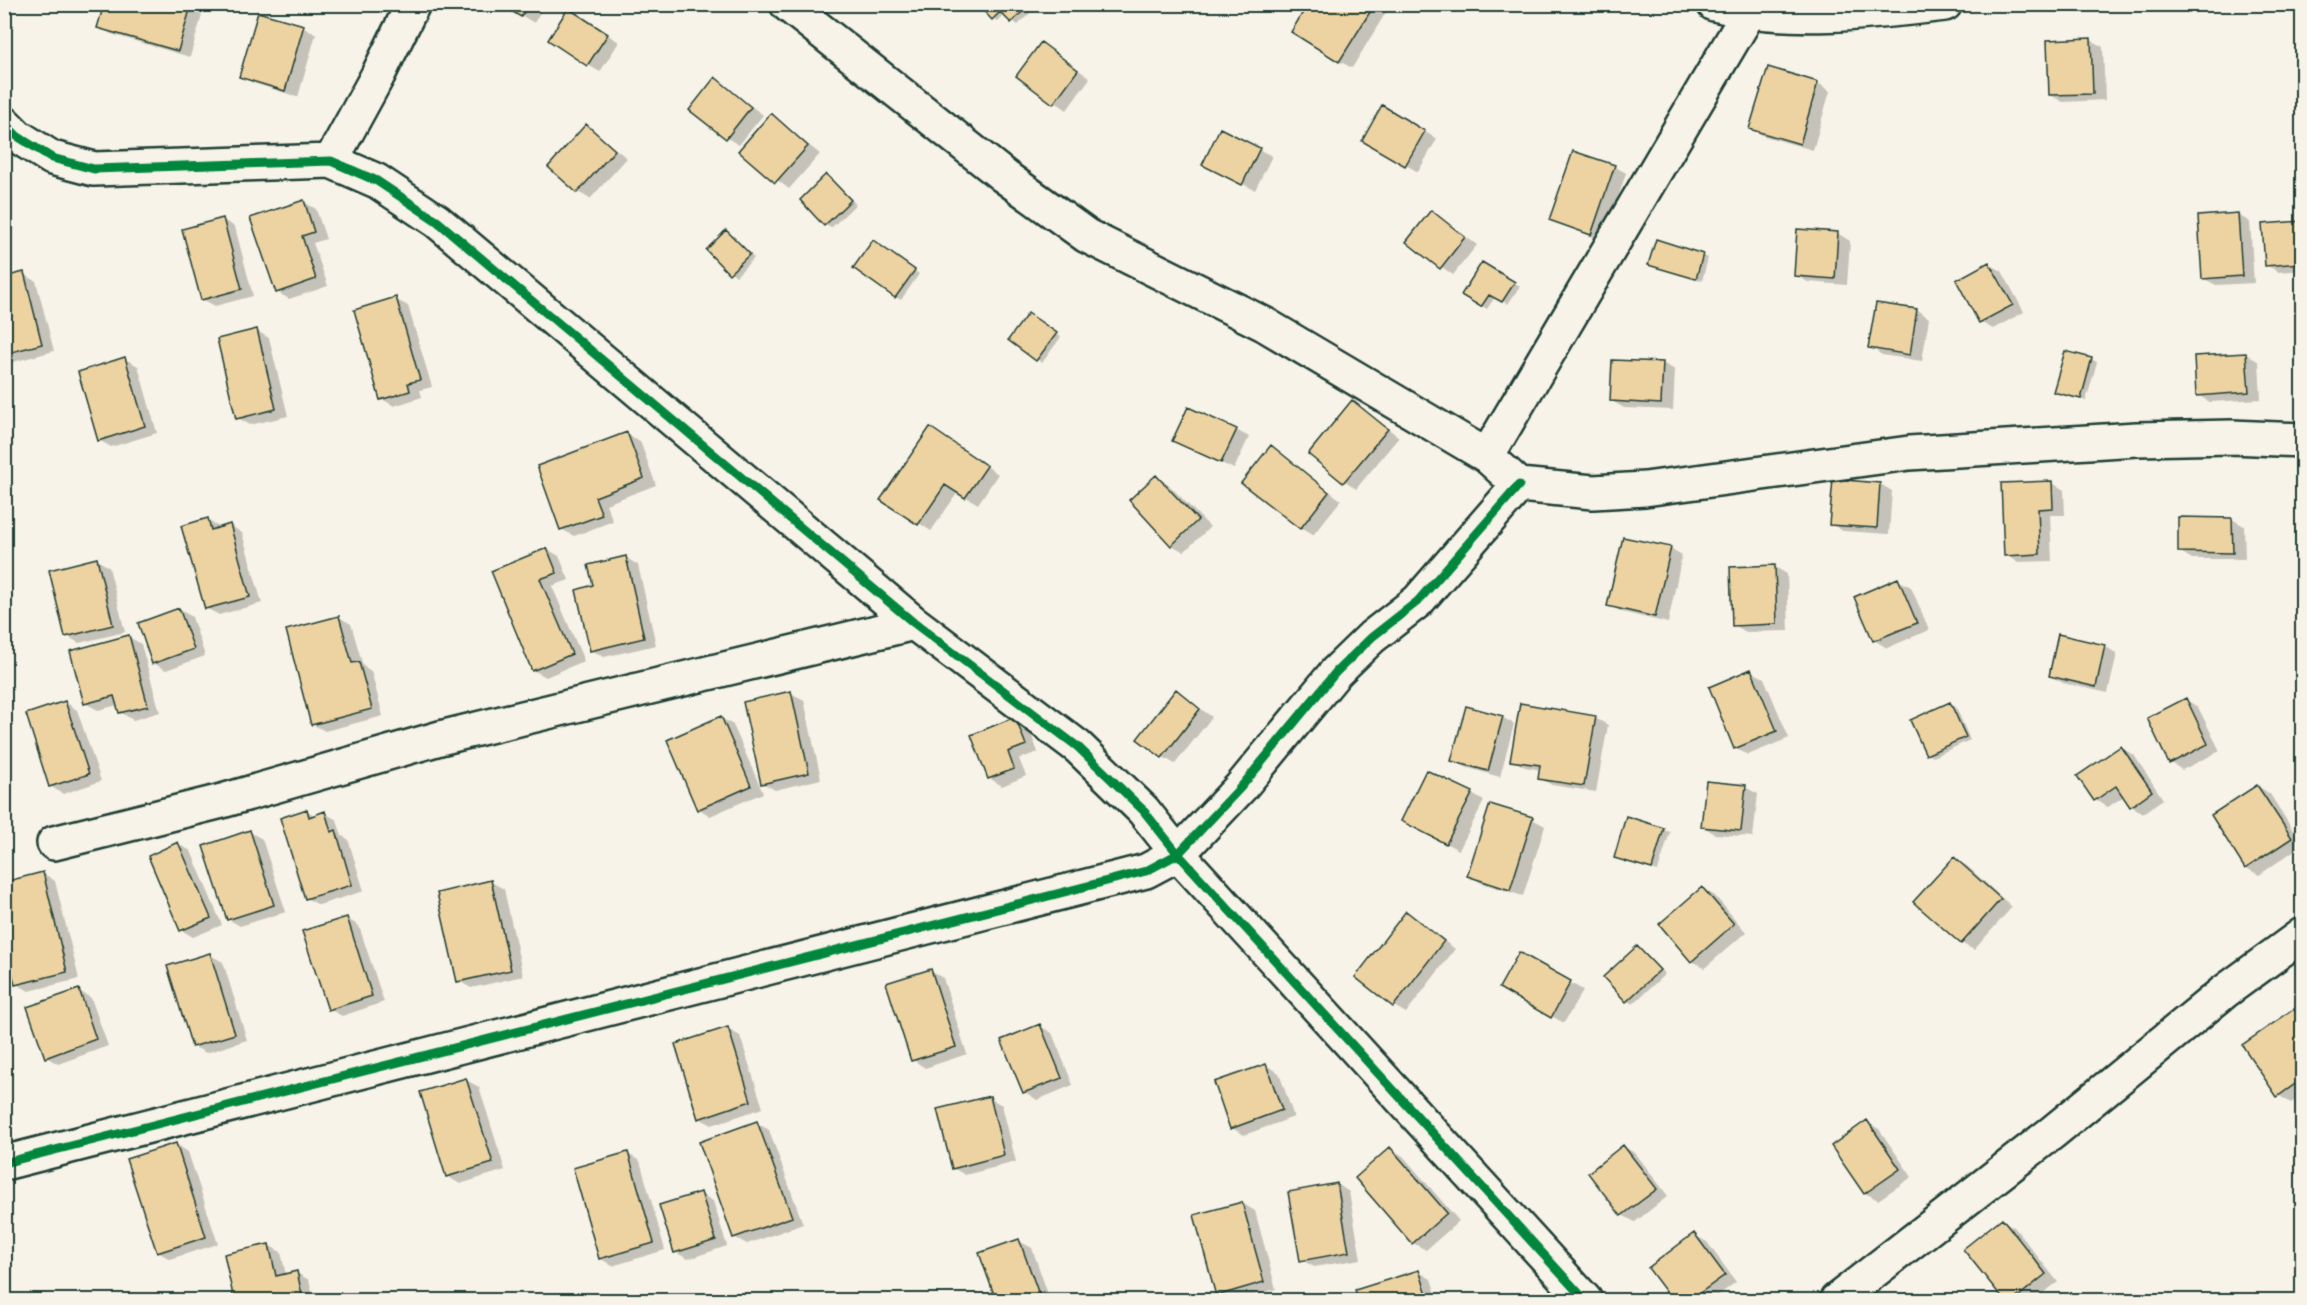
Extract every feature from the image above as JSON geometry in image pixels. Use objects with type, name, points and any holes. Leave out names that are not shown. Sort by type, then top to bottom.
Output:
[{"type":"street","points":[[331,161],[378,75],[413,4]]},
{"type":"street","points":[[787,4],[1004,176],[1087,236],[1264,324],[1487,456],[1518,485],[1593,492],[1645,489],[1909,453],[2137,439],[2232,437],[2302,440]]},
{"type":"street","points":[[1714,4],[1748,14],[1876,13],[1945,4]]},
{"type":"street","points":[[1487,456],[1748,14]]},
{"type":"street","points":[[4,123],[17,136],[52,158],[94,169],[331,161],[377,181],[437,221],[914,623],[1078,747],[1143,810],[1178,854],[1584,1300]]},
{"type":"street","points":[[4,1163],[1146,871],[1178,854],[1240,786],[1336,672],[1372,637],[1418,602],[1518,485]]},
{"type":"street","points":[[54,843],[222,801],[440,738],[914,623]]},
{"type":"street","points":[[1837,1300],[2053,1132],[2224,992],[2302,935]]},
{"type":"building","points":[[104,4],[191,6],[178,51],[97,28]]},
{"type":"building","points":[[500,4],[529,4],[521,17]]},
{"type":"building","points":[[977,4],[1030,4],[1011,23],[1000,12],[992,20]]},
{"type":"building","points":[[1308,4],[1375,4],[1339,62],[1291,32]]},
{"type":"building","points":[[568,8],[608,34],[587,66],[548,40]]},
{"type":"building","points":[[258,12],[304,25],[285,91],[239,77]]},
{"type":"building","points":[[2091,38],[2093,94],[2049,95],[2047,40]]},
{"type":"building","points":[[1041,42],[1078,70],[1053,104],[1016,76]]},
{"type":"building","points":[[1768,67],[1818,82],[1800,144],[1749,129]]},
{"type":"building","points":[[715,77],[751,107],[726,139],[689,110]]},
{"type":"building","points":[[1382,105],[1425,131],[1405,166],[1362,141]]},
{"type":"building","points":[[771,113],[808,146],[775,183],[738,151]]},
{"type":"building","points":[[586,124],[615,150],[577,193],[548,167]]},
{"type":"building","points":[[1220,128],[1260,148],[1242,185],[1202,165]]},
{"type":"building","points":[[1573,151],[1615,165],[1591,235],[1549,220]]},
{"type":"building","points":[[826,174],[851,200],[824,226],[800,200]]},
{"type":"building","points":[[304,200],[314,232],[302,236],[316,279],[276,293],[250,218]]},
{"type":"building","points":[[1431,210],[1465,237],[1440,269],[1406,242]]},
{"type":"building","points":[[2238,213],[2242,276],[2202,279],[2198,216]]},
{"type":"building","points":[[223,218],[242,289],[201,300],[182,229]]},
{"type":"building","points":[[2302,221],[2302,263],[2265,266],[2262,224]]},
{"type":"building","points":[[1797,229],[1838,232],[1835,279],[1794,276]]},
{"type":"building","points":[[726,230],[750,254],[729,274],[706,250]]},
{"type":"building","points":[[1656,239],[1703,254],[1696,279],[1648,265]]},
{"type":"building","points":[[873,240],[915,270],[895,298],[853,268]]},
{"type":"building","points":[[1482,262],[1515,282],[1502,302],[1489,295],[1481,307],[1461,295]]},
{"type":"building","points":[[1989,262],[2013,305],[1979,323],[1956,280]]},
{"type":"building","points":[[24,272],[42,344],[4,354],[4,277]]},
{"type":"building","points":[[396,297],[420,380],[408,383],[410,391],[380,400],[354,310]]},
{"type":"building","points":[[1876,303],[1917,309],[1910,355],[1868,348]]},
{"type":"building","points":[[1028,313],[1057,333],[1036,361],[1008,340]]},
{"type":"building","points":[[257,329],[276,409],[236,419],[217,339]]},
{"type":"building","points":[[2065,351],[2092,358],[2081,399],[2053,392]]},
{"type":"building","points":[[2246,353],[2249,392],[2196,396],[2194,356]]},
{"type":"building","points":[[125,357],[145,426],[98,441],[78,372]]},
{"type":"building","points":[[1612,360],[1663,362],[1661,404],[1610,401]]},
{"type":"building","points":[[1352,400],[1388,429],[1343,483],[1308,454]]},
{"type":"building","points":[[1188,407],[1237,429],[1221,463],[1172,441]]},
{"type":"building","points":[[930,427],[987,466],[965,498],[945,485],[918,525],[880,500]]},
{"type":"building","points":[[627,432],[644,478],[595,497],[602,515],[560,530],[537,466]]},
{"type":"building","points":[[1271,445],[1329,492],[1300,529],[1241,483]]},
{"type":"building","points":[[1156,475],[1198,520],[1171,546],[1129,500]]},
{"type":"building","points":[[1833,479],[1880,483],[1877,528],[1829,525]]},
{"type":"building","points":[[2052,481],[2053,508],[2038,509],[2040,554],[2004,556],[2001,483]]},
{"type":"building","points":[[2178,517],[2232,518],[2233,553],[2178,552]]},
{"type":"building","points":[[208,518],[211,530],[230,524],[250,597],[205,609],[181,526]]},
{"type":"building","points":[[1623,537],[1671,547],[1655,617],[1607,606]]},
{"type":"building","points":[[547,548],[557,573],[540,579],[572,654],[532,671],[491,571]]},
{"type":"building","points":[[626,556],[644,638],[590,651],[576,590],[593,585],[588,565]]},
{"type":"building","points":[[97,558],[113,625],[65,637],[49,570]]},
{"type":"building","points":[[1775,565],[1777,624],[1732,626],[1730,567]]},
{"type":"building","points":[[1898,578],[1917,623],[1873,641],[1854,597]]},
{"type":"building","points":[[179,608],[194,649],[152,664],[138,623]]},
{"type":"building","points":[[339,616],[352,663],[359,662],[372,709],[311,725],[286,630]]},
{"type":"building","points":[[2058,634],[2105,645],[2096,687],[2049,676]]},
{"type":"building","points":[[129,635],[148,706],[119,713],[114,696],[84,704],[70,651]]},
{"type":"building","points":[[1751,669],[1777,731],[1734,749],[1709,687]]},
{"type":"building","points":[[1176,689],[1200,709],[1162,758],[1137,739]]},
{"type":"building","points":[[791,691],[809,773],[761,784],[743,702]]},
{"type":"building","points":[[2186,698],[2208,744],[2169,764],[2147,718]]},
{"type":"building","points":[[65,701],[89,774],[49,787],[26,714]]},
{"type":"building","points":[[1950,702],[1966,737],[1926,755],[1910,720]]},
{"type":"building","points":[[1520,703],[1596,716],[1584,786],[1538,779],[1540,765],[1510,761]]},
{"type":"building","points":[[1466,706],[1503,716],[1488,771],[1451,761]]},
{"type":"building","points":[[721,716],[751,786],[697,810],[667,740]]},
{"type":"building","points":[[1015,717],[1026,745],[1008,752],[1014,769],[988,779],[971,735]]},
{"type":"building","points":[[2121,746],[2152,791],[2130,807],[2116,786],[2094,801],[2077,776]]},
{"type":"building","points":[[1426,770],[1473,792],[1446,844],[1401,821]]},
{"type":"building","points":[[1706,781],[1746,785],[1741,831],[1701,827]]},
{"type":"building","points":[[2257,785],[2292,838],[2245,869],[2211,815]]},
{"type":"building","points":[[1490,804],[1533,817],[1510,890],[1467,876]]},
{"type":"building","points":[[307,809],[309,817],[325,811],[331,832],[336,830],[352,885],[305,899],[280,818]]},
{"type":"building","points":[[1626,816],[1664,828],[1652,869],[1614,858]]},
{"type":"building","points":[[250,830],[274,905],[227,920],[203,846]]},
{"type":"building","points":[[178,842],[211,918],[180,931],[148,856]]},
{"type":"building","points":[[1954,857],[2001,899],[1961,944],[1913,902]]},
{"type":"building","points":[[43,872],[67,972],[15,985],[4,939],[4,882]]},
{"type":"building","points":[[491,880],[511,970],[457,982],[437,893]]},
{"type":"building","points":[[1702,887],[1734,924],[1691,962],[1659,924]]},
{"type":"building","points":[[1406,911],[1444,941],[1393,1007],[1355,977]]},
{"type":"building","points":[[347,917],[372,996],[328,1010],[302,931]]},
{"type":"building","points":[[1637,946],[1660,970],[1626,1002],[1603,977]]},
{"type":"building","points":[[1519,952],[1571,981],[1551,1018],[1499,988]]},
{"type":"building","points":[[210,953],[235,1034],[192,1047],[167,966]]},
{"type":"building","points":[[931,969],[956,1047],[911,1061],[886,983]]},
{"type":"building","points":[[79,989],[96,1039],[45,1058],[27,1007]]},
{"type":"building","points":[[2294,1009],[2302,1021],[2302,1079],[2277,1097],[2242,1045]]},
{"type":"building","points":[[1040,1024],[1062,1078],[1023,1093],[1001,1040]]},
{"type":"building","points":[[728,1027],[751,1101],[698,1119],[675,1044]]},
{"type":"building","points":[[1266,1064],[1282,1110],[1230,1129],[1214,1082]]},
{"type":"building","points":[[466,1078],[493,1163],[446,1177],[420,1092]]},
{"type":"building","points":[[990,1096],[1004,1155],[952,1169],[937,1109]]},
{"type":"building","points":[[1867,1120],[1900,1169],[1864,1194],[1831,1146]]},
{"type":"building","points":[[757,1121],[792,1217],[733,1238],[699,1142]]},
{"type":"building","points":[[176,1143],[206,1237],[157,1253],[126,1159]]},
{"type":"building","points":[[1623,1145],[1657,1189],[1621,1216],[1588,1173]]},
{"type":"building","points":[[1390,1147],[1447,1213],[1412,1244],[1355,1178]]},
{"type":"building","points":[[628,1152],[654,1243],[599,1259],[573,1168]]},
{"type":"building","points":[[1337,1183],[1349,1252],[1300,1261],[1288,1192]]},
{"type":"building","points":[[701,1192],[716,1240],[674,1253],[659,1205]]},
{"type":"building","points":[[1242,1202],[1264,1282],[1216,1296],[1194,1215]]},
{"type":"building","points":[[2002,1218],[2046,1274],[2014,1300],[2004,1300],[1963,1249]]},
{"type":"building","points":[[1694,1233],[1725,1275],[1690,1300],[1672,1300],[1648,1268]]},
{"type":"building","points":[[1019,1239],[1041,1300],[996,1300],[979,1253]]},
{"type":"building","points":[[269,1244],[276,1276],[297,1271],[303,1300],[234,1300],[224,1254]]},
{"type":"building","points":[[1419,1270],[1429,1300],[1358,1300],[1355,1290]]},
{"type":"cycle path","points":[[4,123],[17,136],[52,158],[94,169],[331,161],[377,181],[437,221],[914,623],[1078,747],[1143,810],[1178,854],[1585,1300]]},
{"type":"cycle path","points":[[4,1163],[1146,871],[1178,854],[1241,787],[1336,672],[1372,637],[1418,601],[1519,485]]}]
